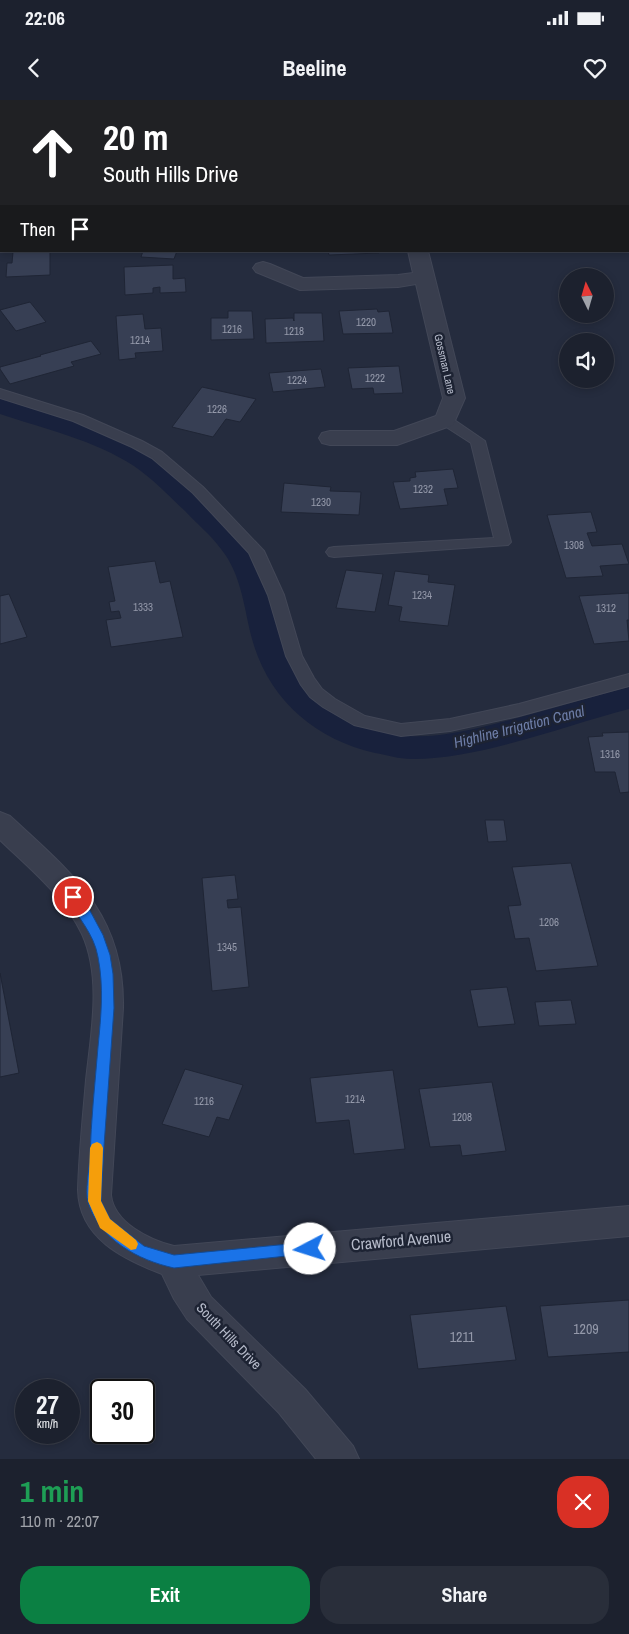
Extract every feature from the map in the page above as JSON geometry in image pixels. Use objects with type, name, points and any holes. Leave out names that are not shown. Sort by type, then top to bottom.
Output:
[{"type":"street","name":"Gossman Lane","points":[[418,252],[454,398],[445,420]]},
{"type":"street","points":[[263,268],[300,284],[398,281],[424,277]]},
{"type":"street","points":[[330,438],[397,438],[445,420]]},
{"type":"street","points":[[0,823],[67,890],[83,910],[97,935],[104,955],[108,1008],[94,1201],[105,1223],[139,1251],[156,1258],[174,1262]]},
{"type":"street","name":"Crawford Avenue","points":[[174,1262],[629,1221]]},
{"type":"street","name":"South Hills Drive","points":[[174,1262],[186,1288],[199,1308],[292,1401],[340,1459]]},
{"type":"lane","points":[[0,393],[78,418],[137,444],[157,456],[198,490],[256,551],[276,595],[294,656],[307,681],[316,693],[329,703],[360,721],[401,730],[450,725],[629,680]]},
{"type":"lane","points":[[334,552],[503,542],[478,441],[445,420]]},
{"type":"building","points":[[13,252],[50,252],[50,275],[6,277],[7,263],[12,263]]},
{"type":"building","points":[[143,252],[177,252],[174,259],[141,257]]},
{"type":"building","points":[[328,252],[379,252],[379,253],[329,255]]},
{"type":"building","points":[[173,265],[173,279],[185,278],[186,292],[160,293],[160,287],[153,288],[153,293],[125,295],[124,267]]},
{"type":"building","points":[[30,302],[46,322],[16,331],[0,310]]},
{"type":"building","points":[[377,309],[378,312],[389,311],[393,333],[343,334],[339,311]]},
{"type":"building","points":[[228,311],[252,311],[254,339],[211,340],[211,318],[228,318]]},
{"type":"building","points":[[294,313],[322,313],[324,341],[266,343],[265,319],[293,318],[294,321]]},
{"type":"building","points":[[143,314],[145,329],[161,328],[163,351],[135,353],[136,358],[119,360],[116,316]]},
{"type":"building","points":[[91,341],[101,354],[71,362],[74,366],[10,384],[0,369],[0,367]]},
{"type":"building","points":[[399,366],[403,393],[374,394],[373,388],[352,389],[348,368]]},
{"type":"building","points":[[321,369],[325,387],[273,392],[269,373]]},
{"type":"building","points":[[202,387],[256,399],[240,422],[226,419],[213,437],[172,427]]},
{"type":"building","points":[[453,469],[458,488],[444,489],[448,505],[400,509],[393,482],[410,481],[410,478],[416,477],[415,472]]},
{"type":"building","points":[[284,483],[331,487],[330,491],[361,492],[359,515],[281,512]]},
{"type":"building","points":[[591,512],[597,532],[587,533],[592,546],[622,544],[629,564],[600,566],[603,576],[566,578],[547,515]]},
{"type":"building","points":[[155,561],[160,583],[170,581],[183,637],[111,647],[106,620],[121,618],[119,611],[111,612],[109,602],[115,601],[108,567]]},
{"type":"building","points":[[346,570],[383,574],[375,612],[336,608]]},
{"type":"building","points":[[395,571],[429,575],[428,582],[455,585],[448,626],[399,621],[402,607],[388,605]]},
{"type":"building","points":[[629,593],[629,620],[627,620],[629,641],[594,644],[579,596]]},
{"type":"building","points":[[9,594],[27,637],[0,644],[0,596]]},
{"type":"building","points":[[629,732],[629,792],[620,793],[615,772],[595,772],[588,737],[603,736],[602,733]]},
{"type":"building","points":[[485,820],[504,820],[507,841],[488,842]]},
{"type":"building","points":[[571,863],[598,966],[536,971],[529,938],[515,939],[508,906],[521,905],[512,867]]},
{"type":"building","points":[[235,875],[238,899],[227,900],[228,908],[241,907],[249,987],[212,991],[202,878]]},
{"type":"building","points":[[0,973],[19,1073],[0,1077]]},
{"type":"building","points":[[507,987],[515,1024],[478,1027],[470,990]]},
{"type":"building","points":[[571,1000],[576,1024],[539,1026],[535,1002]]},
{"type":"building","points":[[185,1069],[243,1085],[229,1120],[217,1117],[209,1137],[162,1124]]},
{"type":"building","points":[[393,1070],[405,1149],[354,1154],[349,1120],[316,1123],[310,1078]]},
{"type":"building","points":[[492,1082],[506,1151],[462,1156],[460,1145],[430,1147],[419,1089]]},
{"type":"building","points":[[629,1300],[629,1352],[548,1357],[540,1306]]},
{"type":"building","points":[[506,1306],[516,1360],[418,1369],[410,1315]]},
{"type":"waterway","name":"Highline Irrigation Canal","points":[[0,405],[69,427],[120,447],[162,474],[228,538],[244,561],[256,592],[272,655],[288,685],[311,710],[324,720],[354,735],[399,747],[426,748],[469,741],[629,698]]},
{"type":"slow traffic","points":[[97,1148],[94,1201],[105,1223],[131,1244]]},
{"type":"route","points":[[73,897],[83,910],[97,935],[104,955],[107,974],[108,1008],[94,1201],[105,1223],[139,1251],[156,1258],[174,1262],[310,1249]]}]
